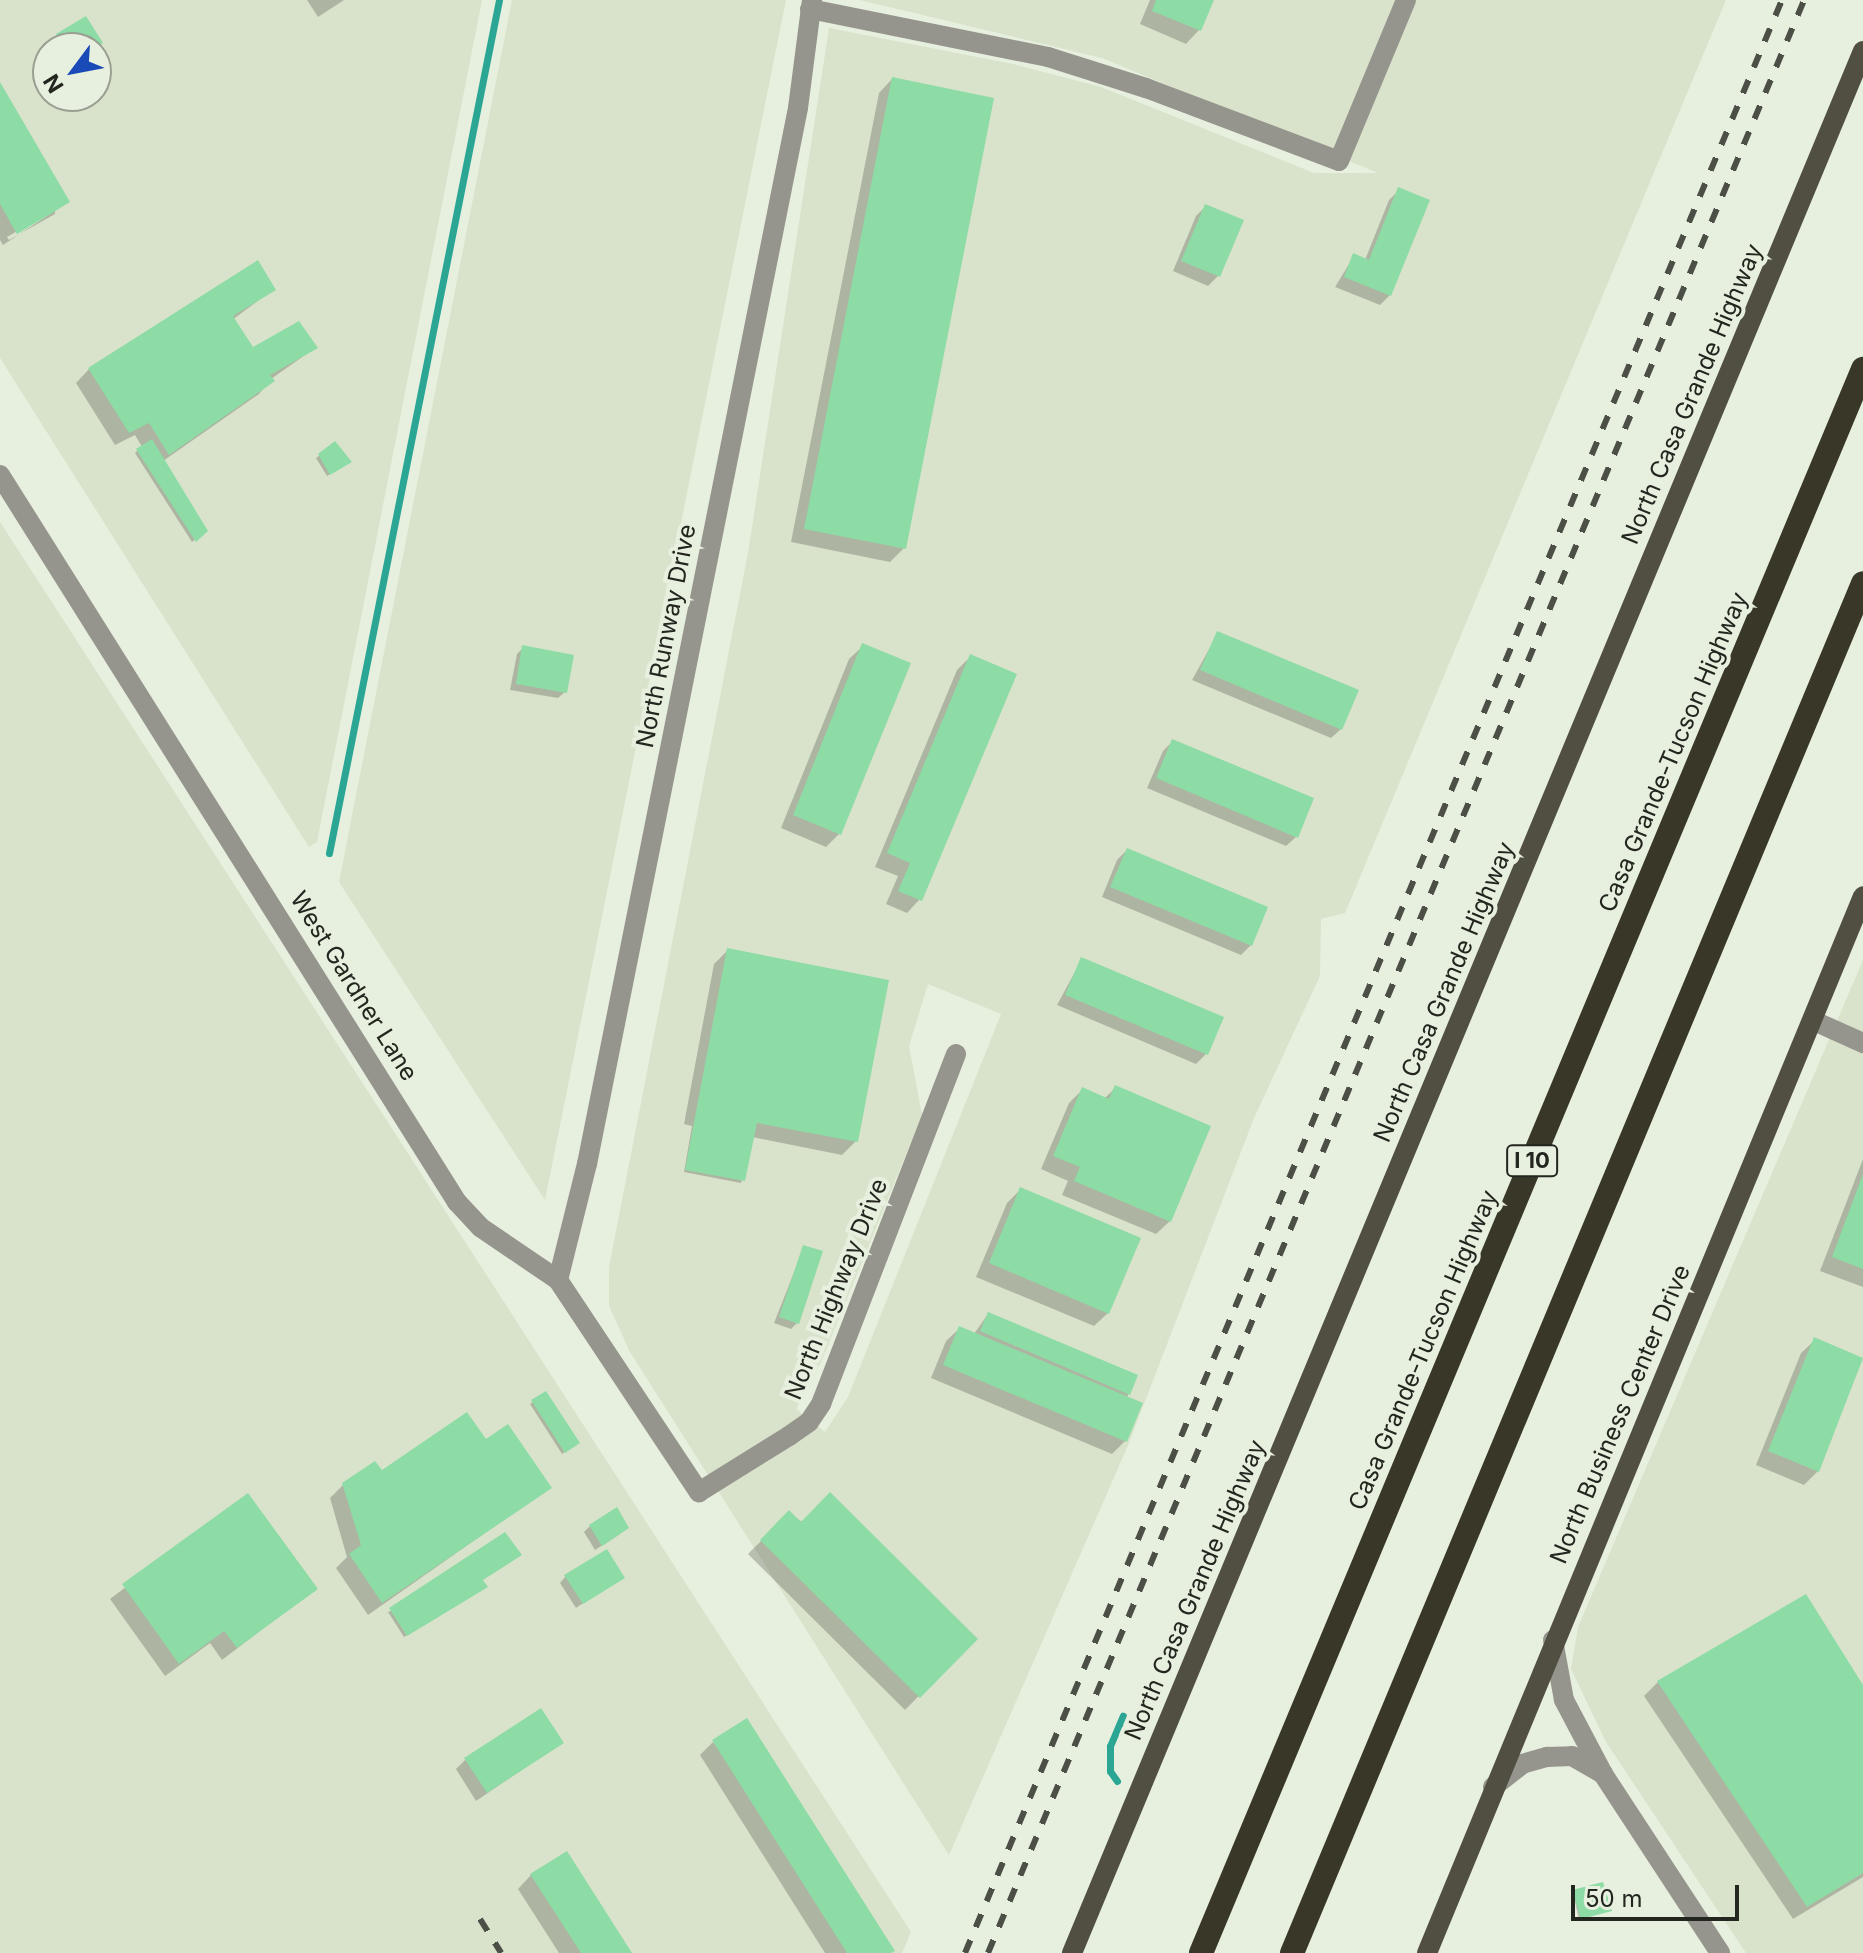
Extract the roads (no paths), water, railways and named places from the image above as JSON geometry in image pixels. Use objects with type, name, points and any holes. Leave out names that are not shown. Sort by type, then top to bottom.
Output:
[{"type":"highway","name":"Casa Grande-Tucson Highway","points":[[1201,1953],[1863,369]]},
{"type":"highway","points":[[1292,1953],[1863,583]]},
{"type":"main road","name":"North Casa Grande Highway","points":[[1072,1953],[1863,51]]},
{"type":"main road","name":"North Business Center Drive","points":[[1427,1953],[1553,1640],[1814,1021],[1863,896]]},
{"type":"street","points":[[811,4],[1048,57],[1146,88],[1339,161],[1406,0]]},
{"type":"street","name":"North Runway Drive","points":[[558,1280],[587,1164],[792,139],[811,4]]},
{"type":"street","name":"West Gardner Lane","points":[[0,475],[457,1202],[480,1227],[558,1280],[699,1492]]},
{"type":"street","points":[[1814,1021],[1863,1043]]},
{"type":"street","name":"North Highway Drive","points":[[699,1492],[799,1429],[821,1404],[956,1054]]},
{"type":"street","points":[[1553,1640],[1564,1700],[1603,1774],[1720,1953]]},
{"type":"street","points":[[1493,1787],[1522,1764],[1547,1757],[1572,1756],[1603,1774]]},
{"type":"waterway","points":[[329,853],[499,0]]},
{"type":"waterway","points":[[1117,1781],[1110,1771],[1110,1746],[1123,1716]]},
{"type":"railway","points":[[965,1953],[1782,0]]},
{"type":"railway","points":[[988,1953],[1804,0]]},
{"type":"railway","points":[[480,1919],[501,1953]]}]
